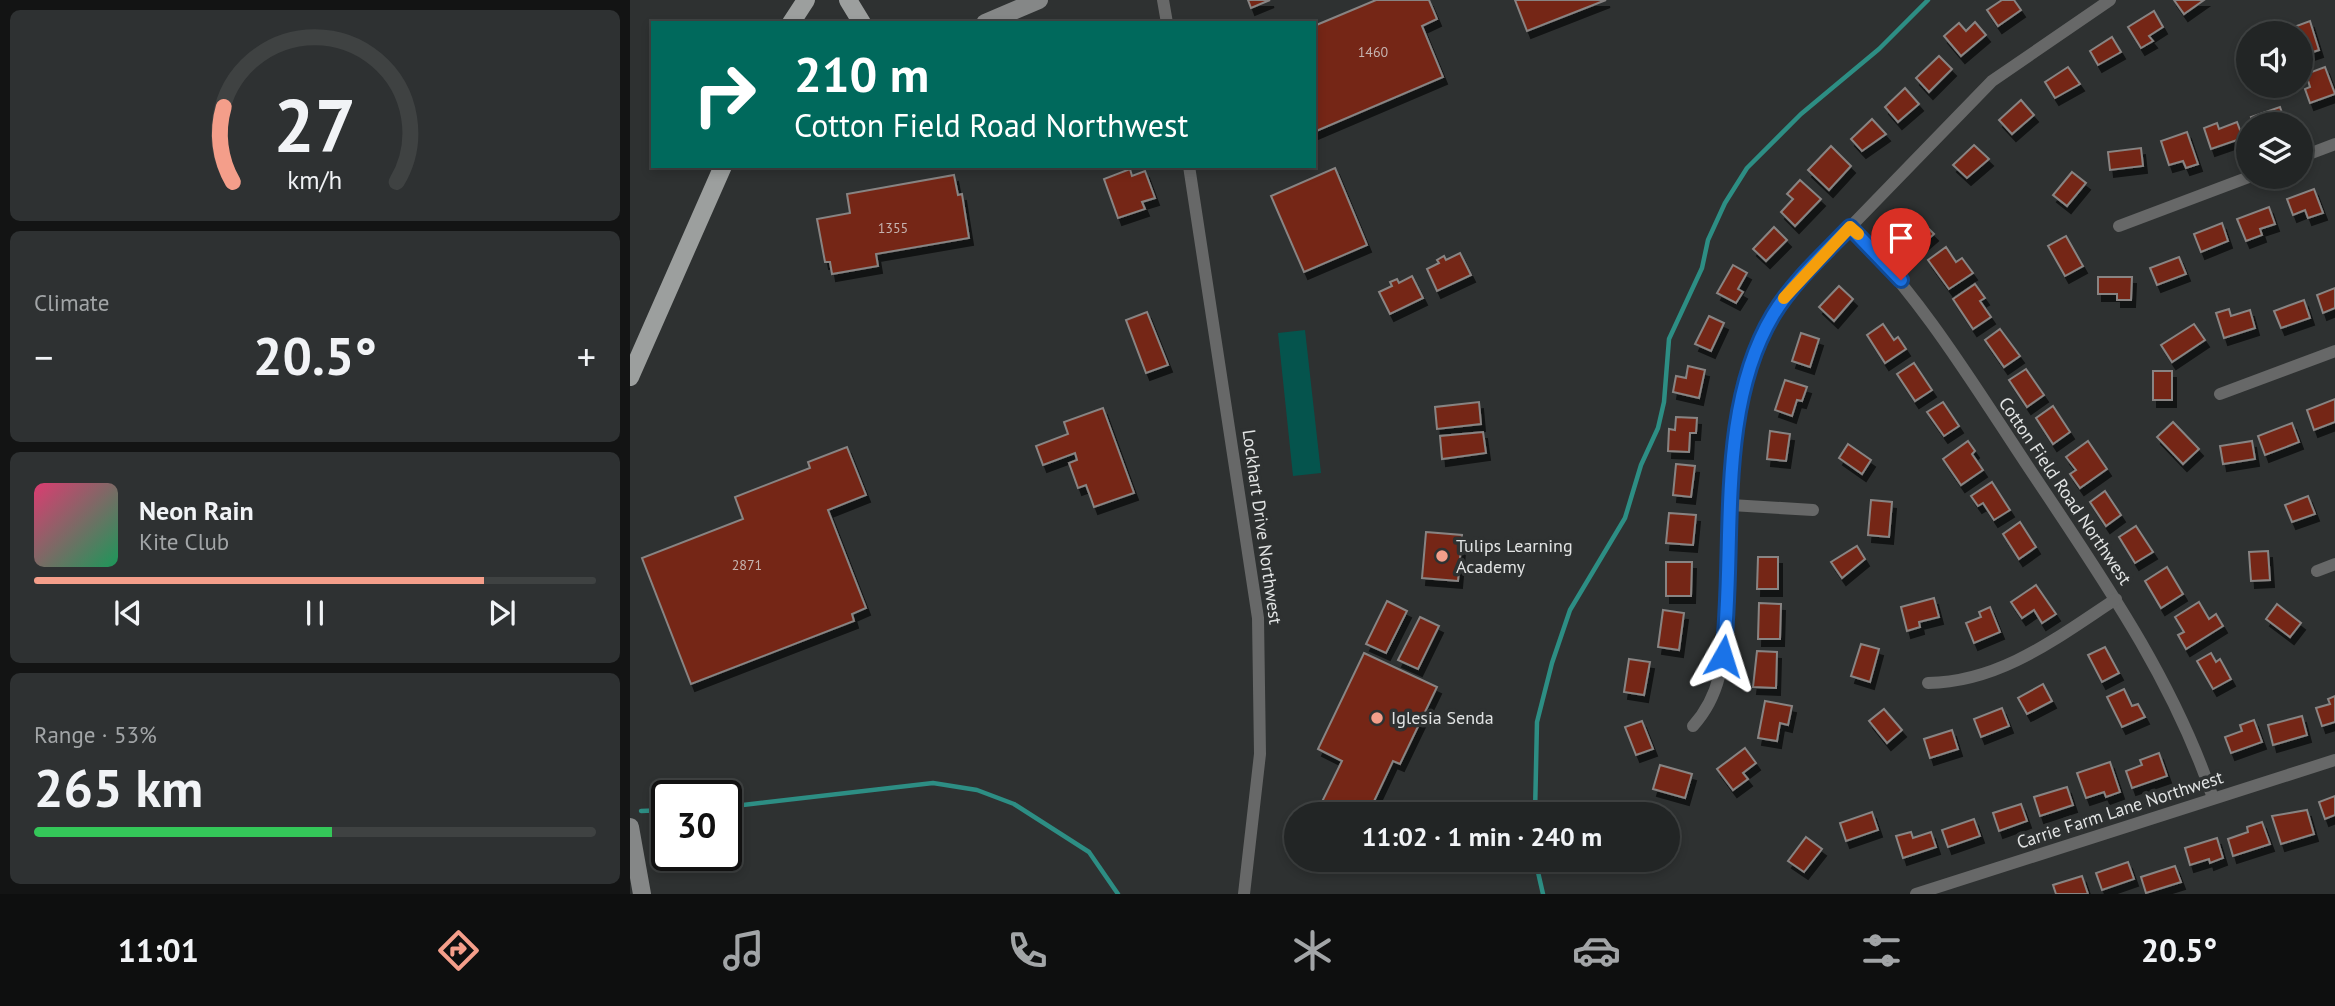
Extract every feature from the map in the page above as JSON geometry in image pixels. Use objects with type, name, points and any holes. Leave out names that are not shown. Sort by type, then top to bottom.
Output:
[{"type":"main road","points":[[792,21],[806,0]]},
{"type":"main road","points":[[848,0],[861,21]]},
{"type":"main road","points":[[630,377],[722,168]]},
{"type":"street","points":[[990,21],[1039,0]]},
{"type":"street","points":[[1163,0],[1167,21]]},
{"type":"street","points":[[1693,726],[1712,703],[1720,677],[1729,592],[1731,505],[1739,413],[1755,349],[1787,293],[1992,82],[2110,0]]},
{"type":"street","points":[[2313,152],[2335,144]]},
{"type":"street","name":"Lockhart Drive Northwest","points":[[1189,168],[1258,618],[1260,754],[1244,894]]},
{"type":"street","points":[[2119,226],[2236,182]]},
{"type":"street","name":"Cotton Field Road Northwest","points":[[1850,227],[1910,292],[2116,599],[2165,685],[2213,798]]},
{"type":"street","points":[[2220,394],[2335,351]]},
{"type":"street","points":[[1731,505],[1813,510]]},
{"type":"street","points":[[2317,571],[2335,564]]},
{"type":"street","points":[[1928,683],[1958,681],[1992,673],[2026,656],[2116,599]]},
{"type":"street","name":"Carrie Farm Lane Northwest","points":[[1916,894],[2335,760]]},
{"type":"street","points":[[630,827],[642,894]]},
{"type":"green space","points":[[1305,330],[1321,473],[1293,476],[1278,333]]},
{"type":"building","points":[[1248,0],[1270,0],[1251,8]]},
{"type":"building","points":[[1376,0],[1429,0],[1437,19],[1422,26],[1443,77],[1316,131],[1316,25]]},
{"type":"building","points":[[1515,0],[1606,0],[1527,31]]},
{"type":"building","points":[[2002,0],[2014,0],[2021,10],[1998,26],[1987,10]]},
{"type":"building","points":[[2174,0],[2204,0],[2184,14]]},
{"type":"building","points":[[2154,11],[2163,27],[2149,36],[2153,41],[2141,48],[2128,27]]},
{"type":"building","points":[[1975,22],[1986,35],[1961,56],[1944,36],[1959,23],[1966,31]]},
{"type":"building","points":[[2313,31],[2319,50],[2313,52]]},
{"type":"building","points":[[2112,37],[2121,52],[2098,65],[2090,51]]},
{"type":"building","points":[[1939,56],[1952,69],[1929,92],[1916,78]]},
{"type":"building","points":[[2068,67],[2080,84],[2055,98],[2045,82]]},
{"type":"building","points":[[2325,67],[2335,94],[2310,103],[2308,98],[2313,98],[2313,71]]},
{"type":"building","points":[[1905,88],[1919,104],[1898,122],[1885,107]]},
{"type":"building","points":[[2021,100],[2034,115],[2012,134],[1999,120]]},
{"type":"building","points":[[2280,107],[2282,112],[2266,112]]},
{"type":"building","points":[[1872,119],[1886,134],[1862,151],[1851,139]]},
{"type":"building","points":[[2236,122],[2236,140],[2211,149],[2204,128],[2217,123],[2219,129]]},
{"type":"building","points":[[2187,132],[2198,164],[2186,168],[2183,161],[2169,165],[2161,141]]},
{"type":"building","points":[[1974,145],[1989,159],[1967,178],[1953,165]]},
{"type":"building","points":[[1831,146],[1851,166],[1829,190],[1808,170]]},
{"type":"building","points":[[2141,148],[2143,166],[2110,170],[2108,152]]},
{"type":"building","points":[[1335,168],[1367,245],[1304,272],[1271,196]]},
{"type":"building","points":[[1130,169],[1132,176],[1145,171],[1155,198],[1142,202],[1145,209],[1118,218],[1104,179]]},
{"type":"building","points":[[2072,172],[2086,183],[2067,206],[2053,195]]},
{"type":"building","points":[[954,175],[958,195],[962,194],[969,238],[876,254],[878,266],[832,274],[830,262],[825,262],[817,219],[850,213],[847,194]]},
{"type":"building","points":[[1800,180],[1821,199],[1795,226],[1781,212],[1793,199],[1787,194]]},
{"type":"building","points":[[2314,189],[2323,213],[2308,218],[2305,210],[2293,215],[2287,199]]},
{"type":"building","points":[[2269,207],[2275,224],[2260,229],[2262,235],[2246,241],[2237,219]]},
{"type":"building","points":[[1911,211],[1934,234],[1918,248],[1896,226]]},
{"type":"building","points":[[2222,223],[2228,241],[2201,252],[2194,234]]},
{"type":"building","points":[[1774,227],[1787,240],[1766,261],[1753,249]]},
{"type":"building","points":[[2066,236],[2083,266],[2065,276],[2048,246]]},
{"type":"building","points":[[1946,247],[1956,262],[1962,258],[1973,273],[1949,289],[1928,260]]},
{"type":"building","points":[[1460,253],[1471,275],[1437,291],[1427,269],[1439,263],[1437,260],[1444,256],[1446,260]]},
{"type":"building","points":[[2179,257],[2186,274],[2157,285],[2150,268]]},
{"type":"building","points":[[1733,265],[1747,273],[1738,289],[1743,292],[1736,303],[1717,293]]},
{"type":"building","points":[[1412,276],[1423,298],[1390,314],[1379,292],[1392,286],[1390,282],[1397,279],[1399,283]]},
{"type":"building","points":[[2098,277],[2132,277],[2131,300],[2117,300],[2117,294],[2098,294]]},
{"type":"building","points":[[1975,284],[1985,298],[1980,301],[1991,317],[1973,329],[1953,299]]},
{"type":"building","points":[[1839,286],[1853,299],[1834,321],[1819,307]]},
{"type":"building","points":[[2335,288],[2335,308],[2323,313],[2317,295]]},
{"type":"building","points":[[2304,300],[2310,318],[2281,328],[2274,311]]},
{"type":"building","points":[[2229,309],[2231,316],[2250,310],[2255,328],[2224,338],[2216,313]]},
{"type":"building","points":[[1147,312],[1168,365],[1146,373],[1126,320]]},
{"type":"building","points":[[1709,316],[1724,323],[1711,351],[1695,344]]},
{"type":"building","points":[[1883,324],[1894,340],[1898,337],[1906,349],[1885,363],[1867,335]]},
{"type":"building","points":[[2194,324],[2205,340],[2172,362],[2161,345]]},
{"type":"building","points":[[2000,329],[2020,356],[2004,367],[1985,340]]},
{"type":"building","points":[[1801,333],[1819,339],[1810,367],[1792,361]]},
{"type":"building","points":[[1914,363],[1932,390],[1915,401],[1897,374]]},
{"type":"building","points":[[1688,366],[1705,370],[1699,398],[1673,392],[1676,376],[1686,378]]},
{"type":"building","points":[[2026,369],[2044,395],[2027,407],[2009,380]]},
{"type":"building","points":[[2153,371],[2172,371],[2172,400],[2153,400]]},
{"type":"building","points":[[1785,380],[1807,387],[1802,401],[1797,400],[1792,416],[1775,410]]},
{"type":"building","points":[[2335,399],[2335,422],[2314,430],[2307,410]]},
{"type":"building","points":[[1479,402],[1481,424],[1437,429],[1435,407]]},
{"type":"building","points":[[1943,402],[1959,426],[1944,436],[1927,412]]},
{"type":"building","points":[[2053,406],[2070,432],[2053,444],[2036,418]]},
{"type":"building","points":[[1103,408],[1134,493],[1094,507],[1086,485],[1078,488],[1069,463],[1077,460],[1075,453],[1043,465],[1036,446],[1068,434],[1064,422]]},
{"type":"building","points":[[1676,417],[1697,418],[1696,433],[1690,433],[1689,452],[1668,451],[1669,429],[1675,430]]},
{"type":"building","points":[[2173,422],[2199,449],[2183,464],[2157,437]]},
{"type":"building","points":[[2292,423],[2299,442],[2265,455],[2258,436]]},
{"type":"building","points":[[1770,431],[1790,434],[1786,461],[1767,459]]},
{"type":"building","points":[[1483,432],[1486,453],[1442,459],[1440,436]]},
{"type":"building","points":[[1968,441],[1975,451],[1972,454],[1983,470],[1961,485],[1943,459]]},
{"type":"building","points":[[2088,441],[2107,469],[2080,488],[2070,474],[2076,470],[2066,457]]},
{"type":"building","points":[[2252,441],[2255,459],[2223,464],[2220,446]]},
{"type":"building","points":[[1848,444],[1871,460],[1862,474],[1839,458]]},
{"type":"building","points":[[847,447],[866,495],[828,510],[866,608],[852,614],[854,621],[691,684],[642,558],[743,519],[735,497],[810,468],[808,462]]},
{"type":"building","points":[[1676,464],[1695,466],[1691,497],[1673,495]]},
{"type":"building","points":[[1992,482],[2010,510],[1994,520],[1983,503],[1978,506],[1971,496]]},
{"type":"building","points":[[2105,491],[2121,515],[2106,526],[2090,502]]},
{"type":"building","points":[[2308,496],[2315,514],[2292,522],[2285,505]]},
{"type":"building","points":[[1871,500],[1892,502],[1889,537],[1868,535]]},
{"type":"building","points":[[1669,513],[1696,515],[1693,545],[1666,543]]},
{"type":"building","points":[[2020,522],[2036,547],[2019,559],[2003,534]]},
{"type":"building","points":[[2136,526],[2153,552],[2135,563],[2119,537]]},
{"type":"building","name":"Tulips Learning Academy","points":[[1426,532],[1462,535],[1458,581],[1422,578]]},
{"type":"building","points":[[1857,546],[1865,559],[1842,578],[1831,562]]},
{"type":"building","points":[[2268,551],[2270,580],[2251,581],[2249,552]]},
{"type":"building","points":[[1758,557],[1778,557],[1778,589],[1757,589]]},
{"type":"building","points":[[1666,562],[1692,562],[1691,596],[1666,596]]},
{"type":"building","points":[[2167,567],[2183,594],[2161,608],[2145,581]]},
{"type":"building","points":[[2036,585],[2056,614],[2042,623],[2034,610],[2022,618],[2011,602]]},
{"type":"building","points":[[1934,598],[1939,617],[1919,622],[1920,627],[1907,631],[1901,607]]},
{"type":"building","points":[[1387,601],[1407,611],[1386,653],[1366,644]]},
{"type":"building","points":[[2199,602],[2209,619],[2216,614],[2223,626],[2186,649],[2178,635],[2184,632],[2175,617]]},
{"type":"building","points":[[1759,603],[1781,604],[1780,639],[1758,639]]},
{"type":"building","points":[[2277,604],[2301,623],[2290,637],[2266,619]]},
{"type":"building","points":[[1990,607],[2000,632],[1974,643],[1966,623],[1981,617],[1979,612]]},
{"type":"building","points":[[1663,610],[1684,613],[1679,650],[1658,647]]},
{"type":"building","points":[[1420,617],[1439,626],[1418,669],[1398,660]]},
{"type":"building","points":[[1861,644],[1879,649],[1870,682],[1851,676]]},
{"type":"building","points":[[2105,647],[2119,673],[2102,682],[2088,655]]},
{"type":"building","points":[[1757,651],[1777,652],[1776,688],[1753,687]]},
{"type":"building","name":"Iglesia Senda","points":[[1364,653],[1437,687],[1400,764],[1393,761],[1374,802],[1322,802],[1342,761],[1318,749]]},
{"type":"building","points":[[2211,653],[2216,662],[2220,659],[2231,679],[2213,689],[2197,661]]},
{"type":"building","points":[[1629,659],[1650,662],[1644,695],[1624,692]]},
{"type":"building","points":[[2043,684],[2052,701],[2027,714],[2018,698]]},
{"type":"building","points":[[2124,689],[2132,706],[2138,704],[2145,717],[2122,727],[2107,697]]},
{"type":"building","points":[[2335,696],[2335,722],[2322,726],[2316,708],[2330,704],[2328,699]]},
{"type":"building","points":[[1765,701],[1792,706],[1788,725],[1780,723],[1777,741],[1758,738]]},
{"type":"building","points":[[2002,708],[2009,726],[1981,737],[1974,719]]},
{"type":"building","points":[[1884,709],[1902,730],[1887,743],[1869,721]]},
{"type":"building","points":[[2302,716],[2307,735],[2273,745],[2268,725]]},
{"type":"building","points":[[2254,720],[2262,742],[2231,753],[2225,737],[2242,731],[2240,725]]},
{"type":"building","points":[[1642,721],[1653,749],[1636,755],[1625,727]]},
{"type":"building","points":[[1952,730],[1958,749],[1930,758],[1924,739]]},
{"type":"building","points":[[1745,748],[1756,763],[1743,773],[1748,779],[1733,790],[1717,769]]},
{"type":"building","points":[[2159,753],[2167,776],[2132,788],[2126,771],[2142,765],[2140,760]]},
{"type":"building","points":[[2110,762],[2120,792],[2106,797],[2104,792],[2086,798],[2077,773]]},
{"type":"building","points":[[1660,765],[1692,774],[1685,798],[1653,789]]},
{"type":"building","points":[[2067,787],[2073,805],[2040,816],[2034,797]]},
{"type":"building","points":[[2335,796],[2335,815],[2325,819],[2319,802]]},
{"type":"building","points":[[2021,804],[2027,821],[1999,831],[1993,813]]},
{"type":"building","points":[[2307,810],[2314,834],[2281,844],[2272,816]]},
{"type":"building","points":[[1872,812],[1878,830],[1846,841],[1840,823]]},
{"type":"building","points":[[1974,819],[1980,836],[1948,847],[1942,830]]},
{"type":"building","points":[[2262,822],[2270,844],[2233,856],[2228,839],[2248,832],[2247,827]]},
{"type":"building","points":[[1911,832],[1913,838],[1931,832],[1936,847],[1903,858],[1896,836]]},
{"type":"building","points":[[1806,837],[1822,849],[1804,872],[1788,861]]},
{"type":"building","points":[[2217,838],[2223,858],[2210,863],[2209,859],[2190,865],[2185,848]]},
{"type":"building","points":[[2128,862],[2134,879],[2102,890],[2096,873]]},
{"type":"building","points":[[2175,866],[2181,882],[2146,893],[2141,877]]},
{"type":"building","points":[[2082,876],[2088,894],[2056,894],[2053,885]]},
{"type":"waterway","points":[[1535,802],[1537,722],[1552,663],[1570,610],[1625,518],[1641,465],[1658,428],[1664,402],[1669,339],[1702,268],[1708,240],[1725,203],[1747,168],[1801,114],[1879,49],[1928,0]]},
{"type":"waterway","points":[[742,805],[933,783],[977,790],[1014,804],[1089,852],[1118,894]]},
{"type":"waterway","points":[[641,811],[651,811]]},
{"type":"waterway","points":[[1538,872],[1543,894]]},
{"type":"slow traffic","points":[[1784,298],[1850,227],[1858,234]]},
{"type":"place","name":"Tulips Learning Academy","points":[[1442,556]]},
{"type":"place","name":"Iglesia Senda","points":[[1377,718]]},
{"type":"route","points":[[1723,656],[1738,421],[1742,392],[1755,349],[1787,293],[1850,227],[1901,280]]}]
